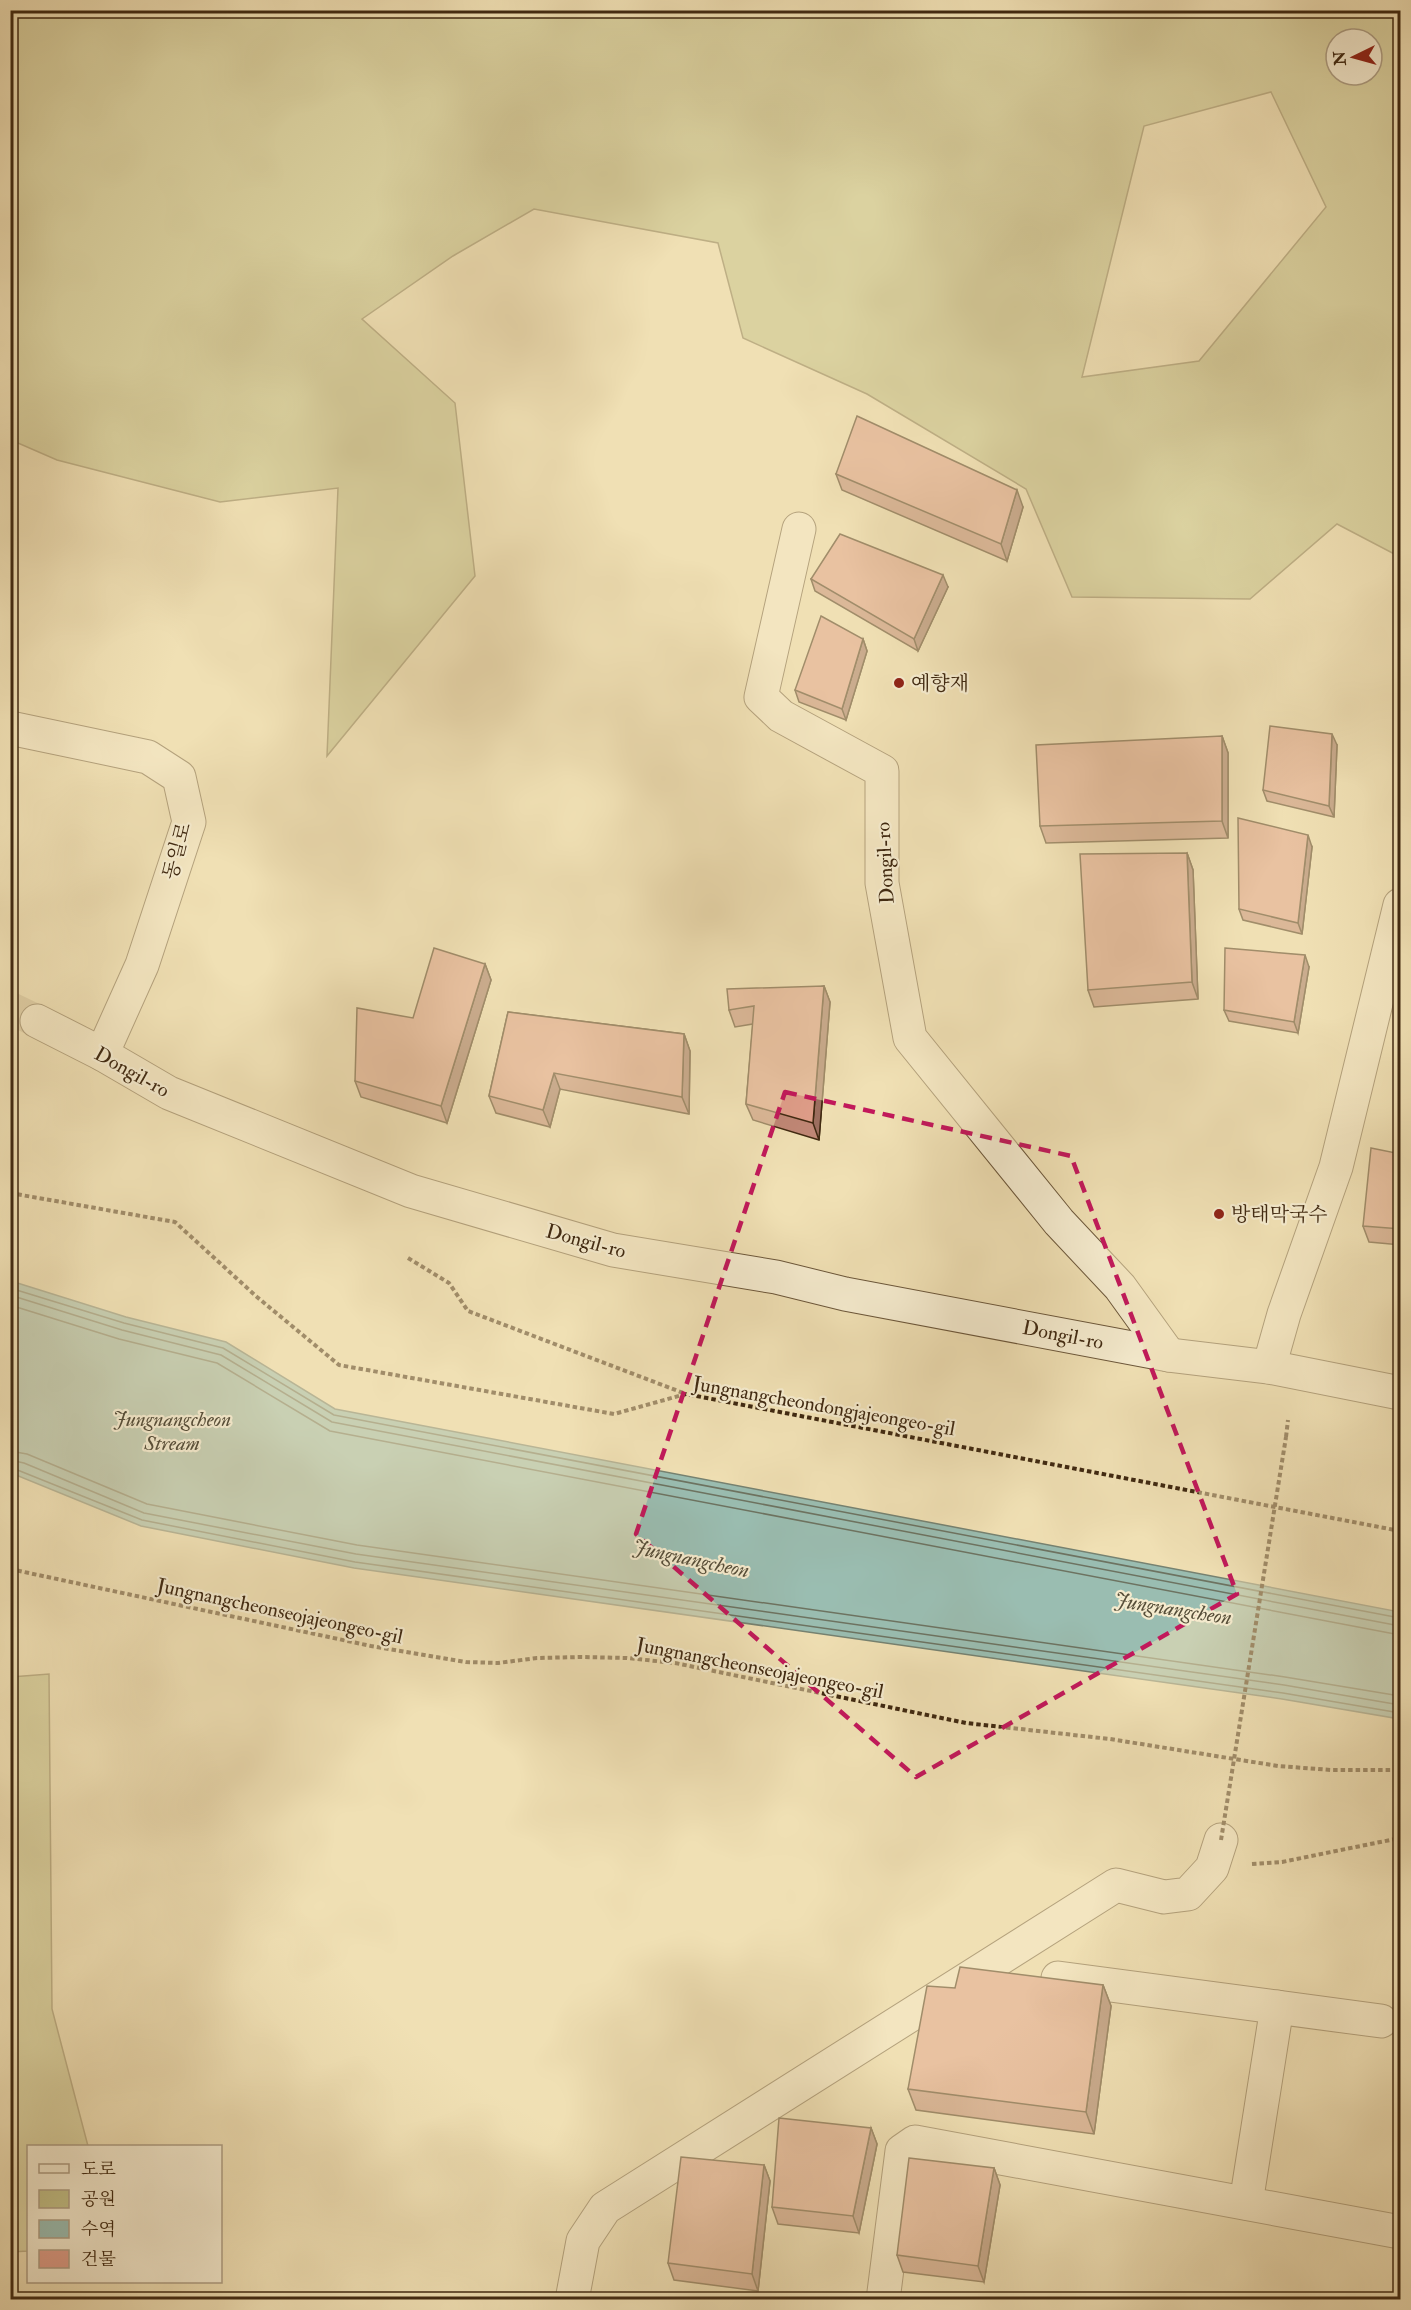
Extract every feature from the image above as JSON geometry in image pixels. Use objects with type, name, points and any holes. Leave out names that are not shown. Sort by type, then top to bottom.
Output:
[{"type":"street","name":"Dongil-ro","points":[[799,529],[761,697],[781,716],[882,771],[882,883],[910,1038],[1059,1222],[1120,1287],[1169,1355]]},
{"type":"street","name":"동일로","points":[[10,728],[148,757],[179,777],[189,822],[142,966],[102,1054]]},
{"type":"street","points":[[1269,1367],[1284,1314],[1336,1167],[1401,905]]},
{"type":"street","name":"Dongil-ro","points":[[37,1021],[102,1054],[170,1093],[411,1191],[602,1247],[776,1277],[845,1294],[1169,1355],[1269,1367],[1401,1393]]},
{"type":"street","points":[[572,2300],[583,2241],[605,2208],[1116,1885],[1164,1897],[1188,1894],[1217,1854]]},
{"type":"street","points":[[1058,1978],[1382,2021]]},
{"type":"street","points":[[1246,2203],[1277,2007]]},
{"type":"street","points":[[884,2300],[902,2151],[915,2142],[1401,2232]]},
{"type":"path","name":"Jungnangcheondongjajeongeo-gil","points":[[10,1193],[175,1222],[257,1297],[339,1365],[614,1414],[686,1394],[1401,1531]]},
{"type":"path","points":[[408,1258],[449,1283],[468,1311],[686,1394]]},
{"type":"path","points":[[1288,1420],[1217,1854],[1282,1862],[1401,1838]]},
{"type":"path","name":"Jungnangcheonseojajeongeo-gil","points":[[10,1569],[371,1646],[466,1662],[498,1663],[537,1658],[581,1657],[663,1662],[966,1723],[1110,1739],[1278,1766],[1331,1770],[1401,1770]]},
{"type":"highlighted area","points":[[785,1092],[1071,1156],[1237,1594],[916,1777],[636,1534]]},
{"type":"green space","points":[[11,10],[1400,11],[1400,557],[1337,524],[1250,599],[1072,597],[1026,489],[867,394],[743,338],[718,243],[534,209],[453,256],[362,319],[455,403],[475,576],[327,756],[338,488],[220,502],[57,460],[11,440]],"holes":[[[1271,92],[1326,207],[1199,361],[1082,377],[1144,126]]]},
{"type":"green space","points":[[49,1674],[52,2009],[88,2145],[27,2145],[27,2251],[11,2252],[11,1677]]},
{"type":"water","name":"Jungnangcheon Stream","points":[[11,1281],[126,1317],[226,1342],[335,1409],[1400,1612],[1400,1719],[1282,1699],[354,1568],[141,1526],[11,1473]]},
{"type":"building","points":[[857,416],[1017,490],[1001,544],[836,474]]},
{"type":"building","points":[[840,534],[943,575],[914,639],[811,579]]},
{"type":"building","points":[[821,616],[863,639],[842,709],[795,690]]},
{"type":"building","points":[[1270,726],[1332,734],[1329,806],[1263,790]]},
{"type":"building","points":[[1222,736],[1222,821],[1040,826],[1036,745]]},
{"type":"building","points":[[1238,818],[1308,835],[1298,923],[1239,909]]},
{"type":"building","points":[[1187,853],[1192,982],[1088,990],[1080,854]]},
{"type":"building","points":[[434,948],[485,964],[441,1106],[355,1081],[357,1008],[413,1018]]},
{"type":"building","points":[[1225,948],[1305,955],[1294,1022],[1224,1010]]},
{"type":"building","points":[[824,986],[813,1123],[746,1104],[754,1006],[729,1010],[727,989]]},
{"type":"building","points":[[508,1012],[684,1034],[682,1097],[554,1073],[543,1110],[489,1096]]},
{"type":"building","points":[[1371,1148],[1401,1154],[1401,1229],[1363,1226]]},
{"type":"building","points":[[960,1967],[1103,1985],[1086,2112],[908,2089],[927,1986],[955,1988]]},
{"type":"building","points":[[779,2118],[871,2128],[853,2216],[772,2207]]},
{"type":"building","points":[[681,2157],[764,2165],[752,2274],[668,2263]]},
{"type":"building","points":[[909,2158],[994,2168],[978,2266],[897,2255]]},
{"type":"tunnel","points":[[10,1008],[37,1021]]},
{"type":"place","name":"예향재","points":[[899,683]]},
{"type":"place","name":"방태막국수","points":[[1219,1214]]},
{"type":"water label","name":"Jungnangcheon","points":[[691,1559]]},
{"type":"water label","name":"Jungnangcheon","points":[[1173,1609]]}]
